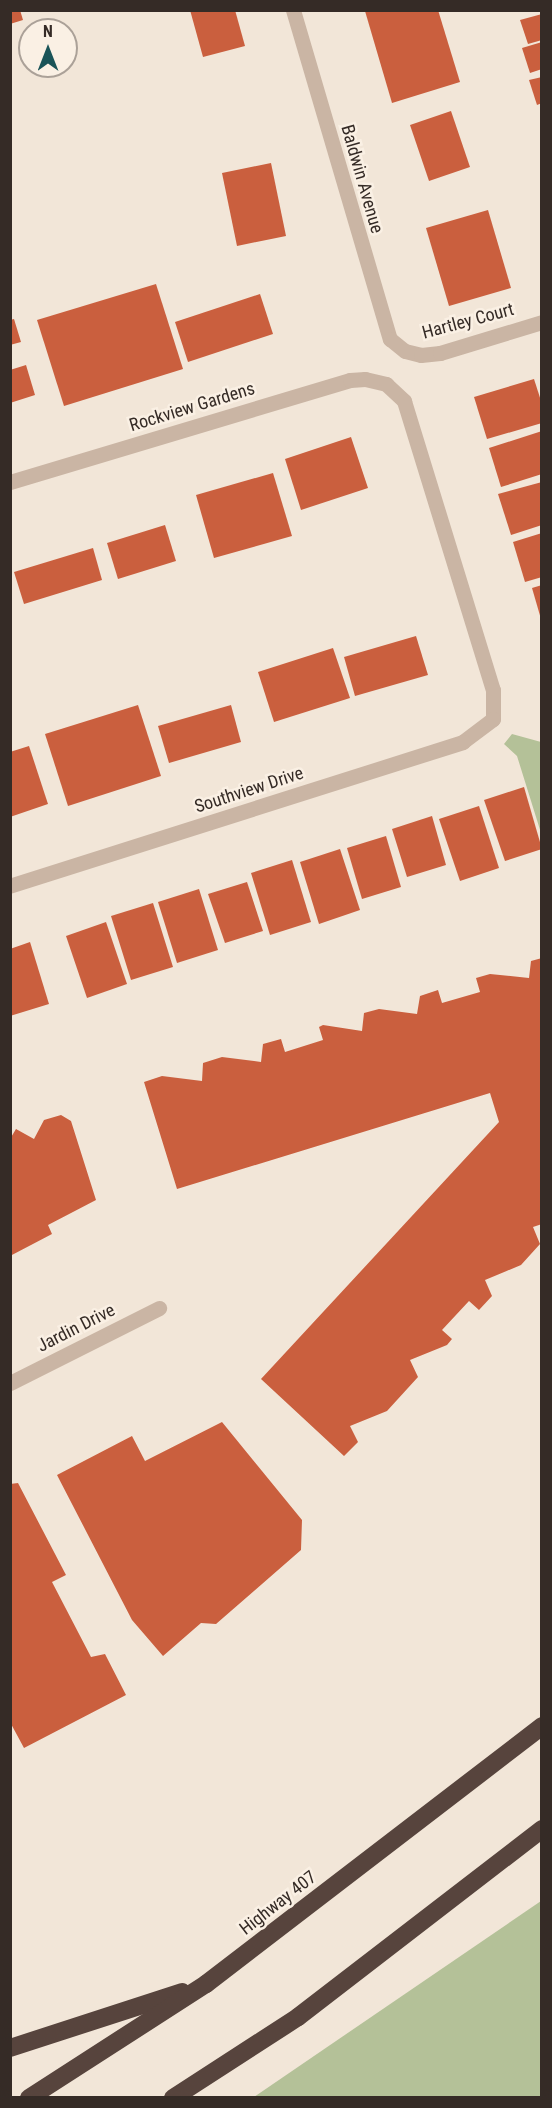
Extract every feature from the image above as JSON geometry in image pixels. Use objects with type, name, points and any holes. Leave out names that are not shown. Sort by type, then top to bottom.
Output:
[{"type":"highway","name":"Highway 407","points":[[29,2097],[206,1984],[542,1726]]},
{"type":"highway","points":[[173,2097],[298,2017],[542,1829]]},
{"type":"highway","points":[[10,2048],[206,1984]]},
{"type":"street","name":"Baldwin Avenue","points":[[293,10],[383,322],[390,339],[405,351]]},
{"type":"street","name":"Hartley Court","points":[[405,351],[421,355],[440,353],[542,322]]},
{"type":"street","name":"Rockview Gardens","points":[[10,482],[350,380],[365,379],[386,384],[404,401],[494,690],[493,718]]},
{"type":"street","name":"Southview Drive","points":[[10,886],[463,742],[493,718]]},
{"type":"street","name":"Jardin Drive","points":[[10,1383],[159,1308]]},
{"type":"green space","points":[[512,734],[541,742],[541,833],[517,756],[504,744]]},
{"type":"green space","points":[[541,1901],[541,2096],[254,2097]]},
{"type":"building","points":[[10,10],[20,10],[22,18],[18,18],[18,22],[10,24]]},
{"type":"building","points":[[190,10],[235,10],[245,46],[203,57]]},
{"type":"building","points":[[438,10],[460,82],[392,103],[365,11]]},
{"type":"building","points":[[542,14],[542,40],[528,44],[520,20]]},
{"type":"building","points":[[542,42],[542,69],[530,73],[522,48]]},
{"type":"building","points":[[542,77],[542,103],[537,105],[529,80]]},
{"type":"building","points":[[451,111],[470,167],[429,181],[410,125]]},
{"type":"building","points":[[271,163],[286,236],[237,246],[222,173]]},
{"type":"building","points":[[488,210],[511,288],[449,306],[426,228]]},
{"type":"building","points":[[156,284],[183,369],[64,406],[37,320]]},
{"type":"building","points":[[260,294],[273,334],[188,362],[175,322]]},
{"type":"building","points":[[14,319],[21,342],[10,345],[10,320]]},
{"type":"building","points":[[26,365],[35,395],[10,403],[10,370]]},
{"type":"building","points":[[534,379],[542,404],[542,423],[487,439],[474,397]]},
{"type":"building","points":[[542,431],[542,474],[501,487],[489,448]]},
{"type":"building","points":[[351,437],[368,488],[301,510],[285,459]]},
{"type":"building","points":[[273,473],[292,536],[214,558],[196,495]]},
{"type":"building","points":[[542,482],[542,525],[511,535],[498,494]]},
{"type":"building","points":[[165,525],[176,561],[118,579],[107,543]]},
{"type":"building","points":[[542,533],[542,577],[525,582],[513,542]]},
{"type":"building","points":[[93,548],[102,580],[24,604],[14,572]]},
{"type":"building","points":[[542,585],[542,619],[541,619],[532,588]]},
{"type":"building","points":[[416,636],[428,675],[355,696],[344,657]]},
{"type":"building","points":[[333,648],[350,698],[274,722],[258,672]]},
{"type":"building","points":[[138,705],[161,776],[68,806],[45,734]]},
{"type":"building","points":[[231,705],[241,742],[169,763],[158,726]]},
{"type":"building","points":[[29,746],[48,804],[10,817],[10,752]]},
{"type":"building","points":[[524,787],[542,849],[505,861],[484,800]]},
{"type":"building","points":[[479,806],[499,868],[460,881],[439,819]]},
{"type":"building","points":[[432,816],[446,865],[407,877],[392,829]]},
{"type":"building","points":[[386,836],[401,887],[362,899],[347,848]]},
{"type":"building","points":[[340,849],[360,910],[319,924],[300,862]]},
{"type":"building","points":[[292,860],[311,922],[270,935],[251,873]]},
{"type":"building","points":[[247,882],[263,931],[225,943],[208,894]]},
{"type":"building","points":[[199,889],[218,950],[177,963],[158,902]]},
{"type":"building","points":[[153,903],[173,967],[131,980],[111,916]]},
{"type":"building","points":[[106,922],[127,984],[87,998],[66,936]]},
{"type":"building","points":[[30,942],[49,1004],[10,1016],[10,949]]},
{"type":"building","points":[[542,958],[542,1224],[533,1227],[540,1244],[521,1265],[485,1280],[492,1296],[479,1310],[469,1301],[442,1330],[452,1339],[447,1345],[410,1360],[418,1377],[387,1411],[350,1426],[358,1442],[344,1456],[261,1379],[499,1122],[490,1093],[177,1189],[144,1082],[162,1076],[202,1081],[203,1063],[222,1057],[261,1062],[263,1044],[281,1039],[285,1052],[323,1040],[319,1027],[323,1025],[362,1031],[364,1013],[379,1009],[417,1014],[420,996],[438,990],[442,1003],[480,992],[476,978],[490,974],[529,978],[531,961]]},
{"type":"building","points":[[61,1115],[71,1121],[96,1200],[48,1225],[52,1234],[10,1256],[10,1139],[16,1129],[34,1139],[44,1120]]},
{"type":"building","points":[[222,1422],[302,1520],[301,1550],[216,1624],[201,1623],[163,1656],[132,1620],[57,1475],[132,1436],[145,1461]]},
{"type":"building","points":[[18,1483],[66,1575],[52,1582],[91,1657],[105,1654],[126,1695],[24,1748],[10,1722],[10,1484]]}]
